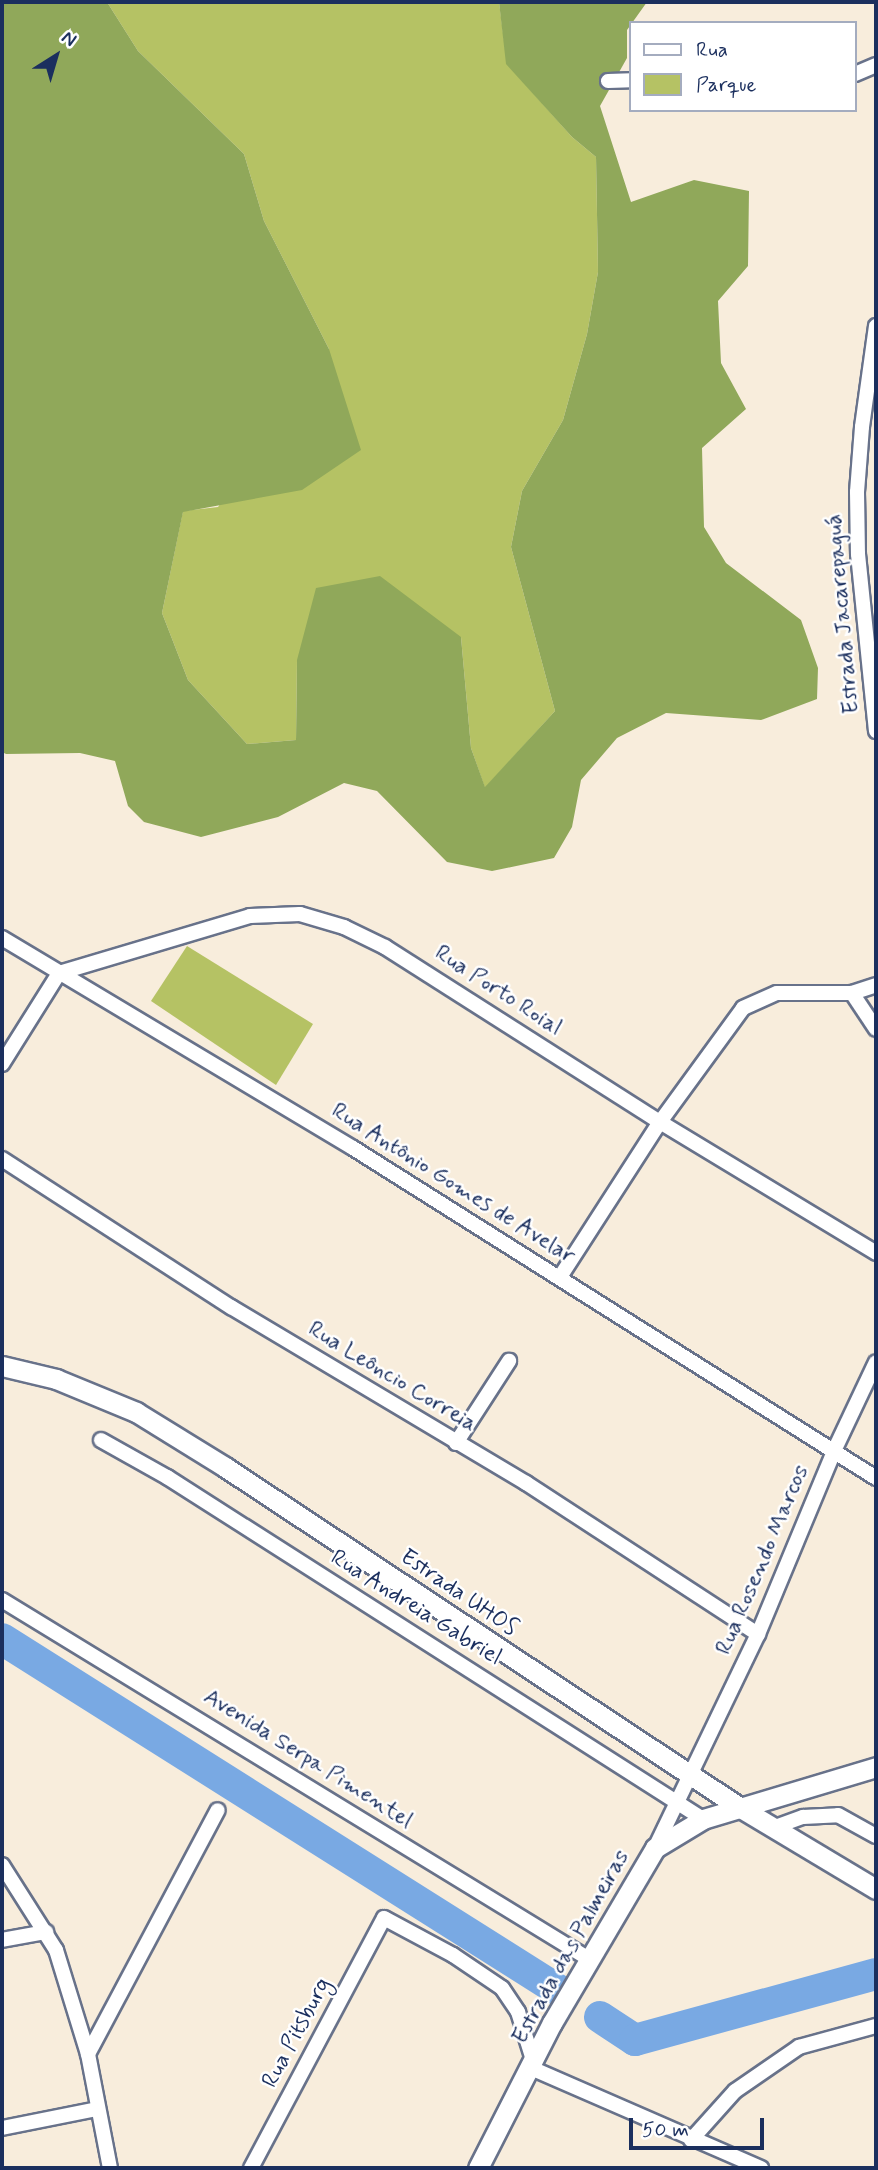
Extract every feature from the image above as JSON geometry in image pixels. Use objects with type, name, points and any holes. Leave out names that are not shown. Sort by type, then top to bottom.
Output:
[{"type":"street","points":[[857,73],[876,65]]},
{"type":"street","points":[[608,82],[630,80]]},
{"type":"street","name":"Estrada Jacarepaguá","points":[[876,326],[862,427],[857,492],[858,554],[876,731]]},
{"type":"street","name":"Rua Porto Roial","points":[[59,973],[250,916],[300,914],[344,927],[386,947],[660,1122],[876,1253]]},
{"type":"street","name":"Rua Antônio Gomes de Avelar","points":[[2,938],[354,1148],[876,1478]]},
{"type":"street","points":[[2,1064],[59,973]]},
{"type":"street","points":[[560,1277],[660,1122],[743,1008],[777,993],[852,993],[876,985]]},
{"type":"street","points":[[852,993],[876,1029]]},
{"type":"street","name":"Rua Leôncio Correia","points":[[2,1160],[231,1307],[526,1483],[758,1634]]},
{"type":"street","points":[[456,1443],[509,1361]]},
{"type":"street","name":"Rua Rosendo Marcos","points":[[655,1848],[758,1634],[834,1451],[876,1362]]},
{"type":"street","name":"Estrada UHOS","points":[[2,1366],[56,1379],[136,1412],[225,1467],[689,1775],[876,1889]]},
{"type":"street","name":"Rua Andreia Gabriel","points":[[101,1440],[167,1477],[678,1800],[703,1819]]},
{"type":"street","name":"Avenida Serpa Pimentel","points":[[2,1600],[589,1959]]},
{"type":"street","name":"Estrada das Palmeiras","points":[[478,2168],[552,2023],[576,1987],[589,1959],[655,1848],[703,1819],[876,1767]]},
{"type":"street","points":[[88,2054],[218,1810]]},
{"type":"street","points":[[775,1827],[803,1817],[838,1815],[876,1836]]},
{"type":"street","points":[[2,1864],[46,1932],[66,1982],[88,2054],[110,2168]]},
{"type":"street","name":"Rua Pitsburg","points":[[251,2168],[384,1918],[453,1955],[502,1988],[518,2012],[532,2065]]},
{"type":"street","points":[[2,1940],[46,1932]]},
{"type":"street","points":[[691,2140],[735,2091],[799,2047],[876,2026]]},
{"type":"street","points":[[532,2065],[691,2140],[761,2168]]},
{"type":"street","points":[[2,2128],[97,2109]]},
{"type":"green space","points":[[2,2],[107,2],[138,51],[244,154],[264,221],[329,349],[361,450],[302,490],[183,512],[162,613],[188,680],[247,744],[296,740],[297,660],[316,588],[380,576],[461,637],[471,748],[485,787],[555,711],[511,547],[522,491],[563,420],[587,334],[598,272],[596,157],[572,137],[506,64],[499,2],[647,2],[633,21],[630,21],[627,30],[627,58],[600,106],[631,202],[694,180],[749,191],[748,266],[718,301],[721,363],[746,409],[702,448],[704,527],[726,563],[801,620],[818,668],[817,699],[761,720],[666,713],[617,738],[581,780],[572,827],[554,858],[492,871],[447,862],[377,791],[344,783],[278,817],[201,837],[144,822],[128,806],[115,761],[80,753],[2,752]]},
{"type":"green space","points":[[107,2],[499,2],[507,64],[572,137],[596,157],[598,272],[587,334],[563,420],[522,491],[511,547],[555,711],[485,788],[471,748],[461,637],[297,660],[296,740],[247,744],[188,680],[162,613],[183,511],[218,507],[329,349],[264,221],[244,154],[138,51]]},
{"type":"green space","points":[[187,946],[313,1024],[276,1085],[151,1001]]},
{"type":"waterway","points":[[2,1639],[558,1990]]},
{"type":"waterway","points":[[600,2017],[635,2040],[876,1974]]}]
